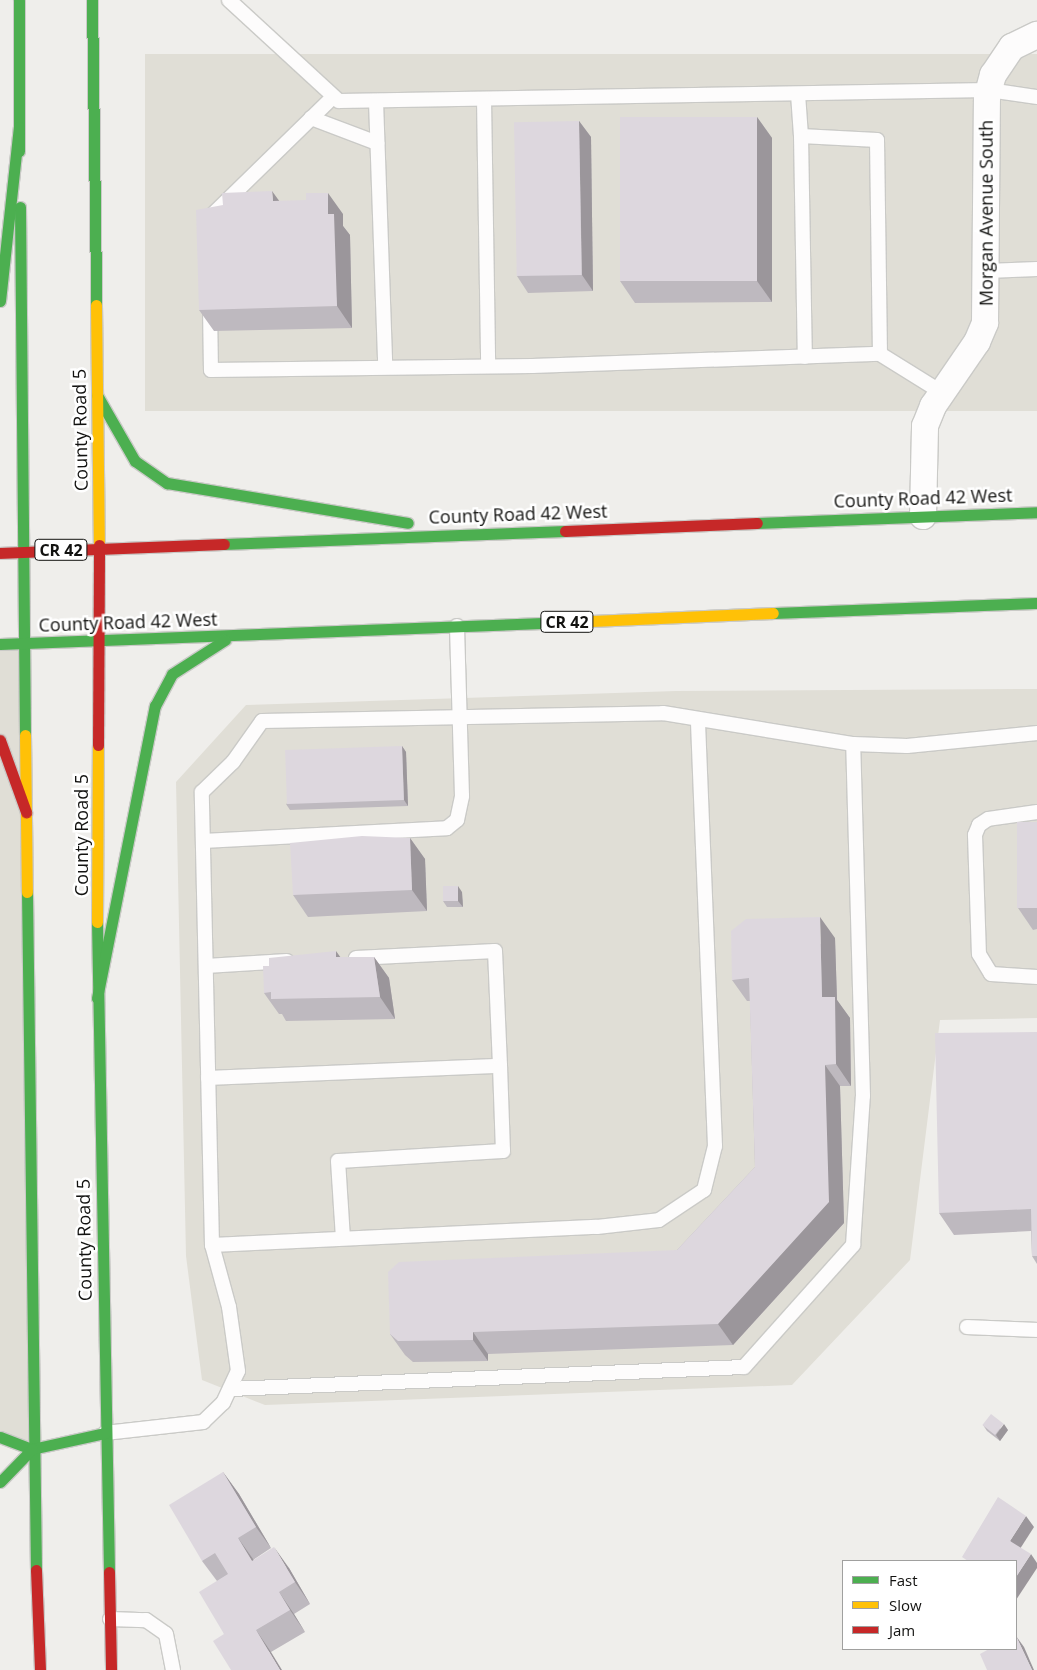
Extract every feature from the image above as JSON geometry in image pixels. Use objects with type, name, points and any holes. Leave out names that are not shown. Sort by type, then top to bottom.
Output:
[{"type":"main road","points":[[19,0],[32,1449],[40,1670]]},
{"type":"main road","name":"County Road 5","points":[[92,0],[98,549],[97,998],[111,1670]]},
{"type":"main road","points":[[0,301],[19,127]]},
{"type":"main road","points":[[97,395],[135,461],[167,483],[279,505],[476,532]]},
{"type":"main road","name":"County Road 42 West","points":[[0,553],[476,532],[1037,512]]},
{"type":"main road","name":"County Road 42 West","points":[[0,644],[1037,603]]},
{"type":"main road","points":[[97,998],[155,706],[163,686],[186,661],[232,636]]},
{"type":"main road","points":[[0,740],[26,812]]},
{"type":"main road","points":[[0,1437],[32,1449],[105,1433]]},
{"type":"main road","points":[[0,1482],[32,1449]]},
{"type":"street","name":"Morgan Avenue South","points":[[923,516],[925,426],[941,392],[977,342],[985,323],[987,271],[985,120],[989,90],[993,75],[1012,47],[1037,35]]},
{"type":"lane","points":[[229,0],[339,101],[989,90],[1037,97]]},
{"type":"lane","points":[[798,94],[801,136],[806,357]]},
{"type":"lane","points":[[208,237],[208,218],[333,97]]},
{"type":"lane","points":[[484,99],[488,364]]},
{"type":"lane","points":[[376,101],[385,366]]},
{"type":"lane","points":[[311,118],[377,143]]},
{"type":"lane","points":[[801,136],[877,140],[880,354]]},
{"type":"lane","points":[[987,271],[1037,270]]},
{"type":"lane","points":[[210,294],[211,370],[880,354],[941,392]]},
{"type":"lane","points":[[203,841],[447,828],[457,820],[462,796],[457,626]]},
{"type":"lane","points":[[105,1433],[203,1422],[223,1403],[238,1372],[236,1347],[212,1245],[202,792],[233,762],[262,721],[663,713],[853,744],[974,742],[1037,732]]},
{"type":"lane","points":[[212,1245],[597,1227],[659,1220],[704,1190],[714,1146],[698,720]]},
{"type":"lane","points":[[230,1389],[744,1367],[853,1245],[863,1096],[853,744]]},
{"type":"lane","points":[[1037,812],[988,819],[979,825],[975,835],[979,954],[991,974],[1037,977]]},
{"type":"lane","points":[[343,1238],[338,1161],[503,1151],[495,951],[345,958]]},
{"type":"lane","points":[[206,966],[305,961]]},
{"type":"lane","points":[[208,1078],[500,1066]]},
{"type":"lane","points":[[968,1327],[1037,1330]]},
{"type":"lane","points":[[110,1619],[146,1620],[166,1634],[173,1670]]},
{"type":"shaded area","points":[[145,54],[1037,54],[1037,411],[145,411]]},
{"type":"shaded area","points":[[24,643],[32,1449],[0,1437],[0,644]]},
{"type":"shaded area","points":[[1037,689],[1037,1018],[940,1020],[910,1260],[792,1385],[265,1405],[202,1380],[186,1256],[176,782],[246,705],[676,691]]},
{"type":"building","points":[[620,117],[757,117],[757,281],[620,281]]},
{"type":"building","points":[[579,121],[582,275],[517,276],[514,122]]},
{"type":"building","points":[[272,191],[273,201],[306,200],[306,193],[328,193],[328,214],[334,214],[337,306],[199,310],[196,210],[223,205],[222,193]]},
{"type":"building","points":[[402,746],[404,800],[287,804],[285,750]]},
{"type":"building","points":[[1017,822],[1037,822],[1037,908],[1017,908]]},
{"type":"building","points":[[362,836],[410,838],[412,890],[293,895],[290,843]]},
{"type":"building","points":[[443,886],[458,886],[458,901],[443,901]]},
{"type":"building","points":[[820,917],[822,997],[835,997],[836,1064],[825,1065],[829,1202],[718,1324],[473,1332],[473,1340],[398,1341],[390,1334],[388,1272],[399,1262],[677,1250],[755,1167],[749,978],[732,980],[731,931],[746,919]]},
{"type":"building","points":[[336,951],[336,957],[374,957],[380,997],[271,999],[271,992],[264,993],[263,966],[269,966],[269,958]]},
{"type":"building","points":[[1037,1032],[1037,1256],[1032,1256],[1031,1209],[939,1213],[935,1033]]},
{"type":"building","points":[[991,1414],[1004,1424],[995,1435],[982,1425]]},
{"type":"building","points":[[223,1472],[256,1527],[238,1538],[252,1561],[274,1547],[295,1582],[279,1592],[290,1610],[256,1630],[280,1670],[231,1670],[213,1641],[224,1634],[199,1592],[228,1574],[215,1553],[202,1561],[169,1505]]},
{"type":"building","points":[[998,1497],[1026,1516],[1010,1541],[1031,1554],[1017,1575],[1017,1560],[966,1560],[962,1557]]},
{"type":"building","points":[[1017,1638],[1032,1670],[987,1670],[980,1654],[987,1650],[1017,1650]]},
{"type":"traffic: fast","points":[[19,0],[19,151]]},
{"type":"traffic: fast","points":[[92,0],[96,305]]},
{"type":"traffic: fast","points":[[0,301],[19,127]]},
{"type":"traffic: fast","points":[[20,207],[25,735]]},
{"type":"traffic: fast","points":[[97,395],[135,461],[167,483],[408,523]]},
{"type":"traffic: fast","points":[[757,523],[1037,512]]},
{"type":"traffic: fast","points":[[224,544],[565,531]]},
{"type":"traffic: fast","points":[[773,613],[1037,603]]},
{"type":"traffic: fast","points":[[0,644],[569,622]]},
{"type":"traffic: fast","points":[[97,998],[155,706],[172,674],[225,640]]},
{"type":"traffic: fast","points":[[27,892],[36,1570]]},
{"type":"traffic: fast","points":[[97,922],[109,1572]]},
{"type":"traffic: fast","points":[[0,1437],[32,1449],[105,1433]]},
{"type":"traffic: fast","points":[[0,1482],[32,1449]]},
{"type":"traffic: slow","points":[[96,305],[99,545]]},
{"type":"traffic: slow","points":[[569,622],[773,613]]},
{"type":"traffic: slow","points":[[25,735],[27,892]]},
{"type":"traffic: slow","points":[[97,922],[98,745]]},
{"type":"traffic: jam","points":[[565,531],[757,523]]},
{"type":"traffic: jam","points":[[0,553],[224,544]]},
{"type":"traffic: jam","points":[[98,745],[99,545]]},
{"type":"traffic: jam","points":[[0,740],[26,812]]},
{"type":"traffic: jam","points":[[36,1570],[40,1670]]},
{"type":"traffic: jam","points":[[109,1572],[111,1670]]}]
